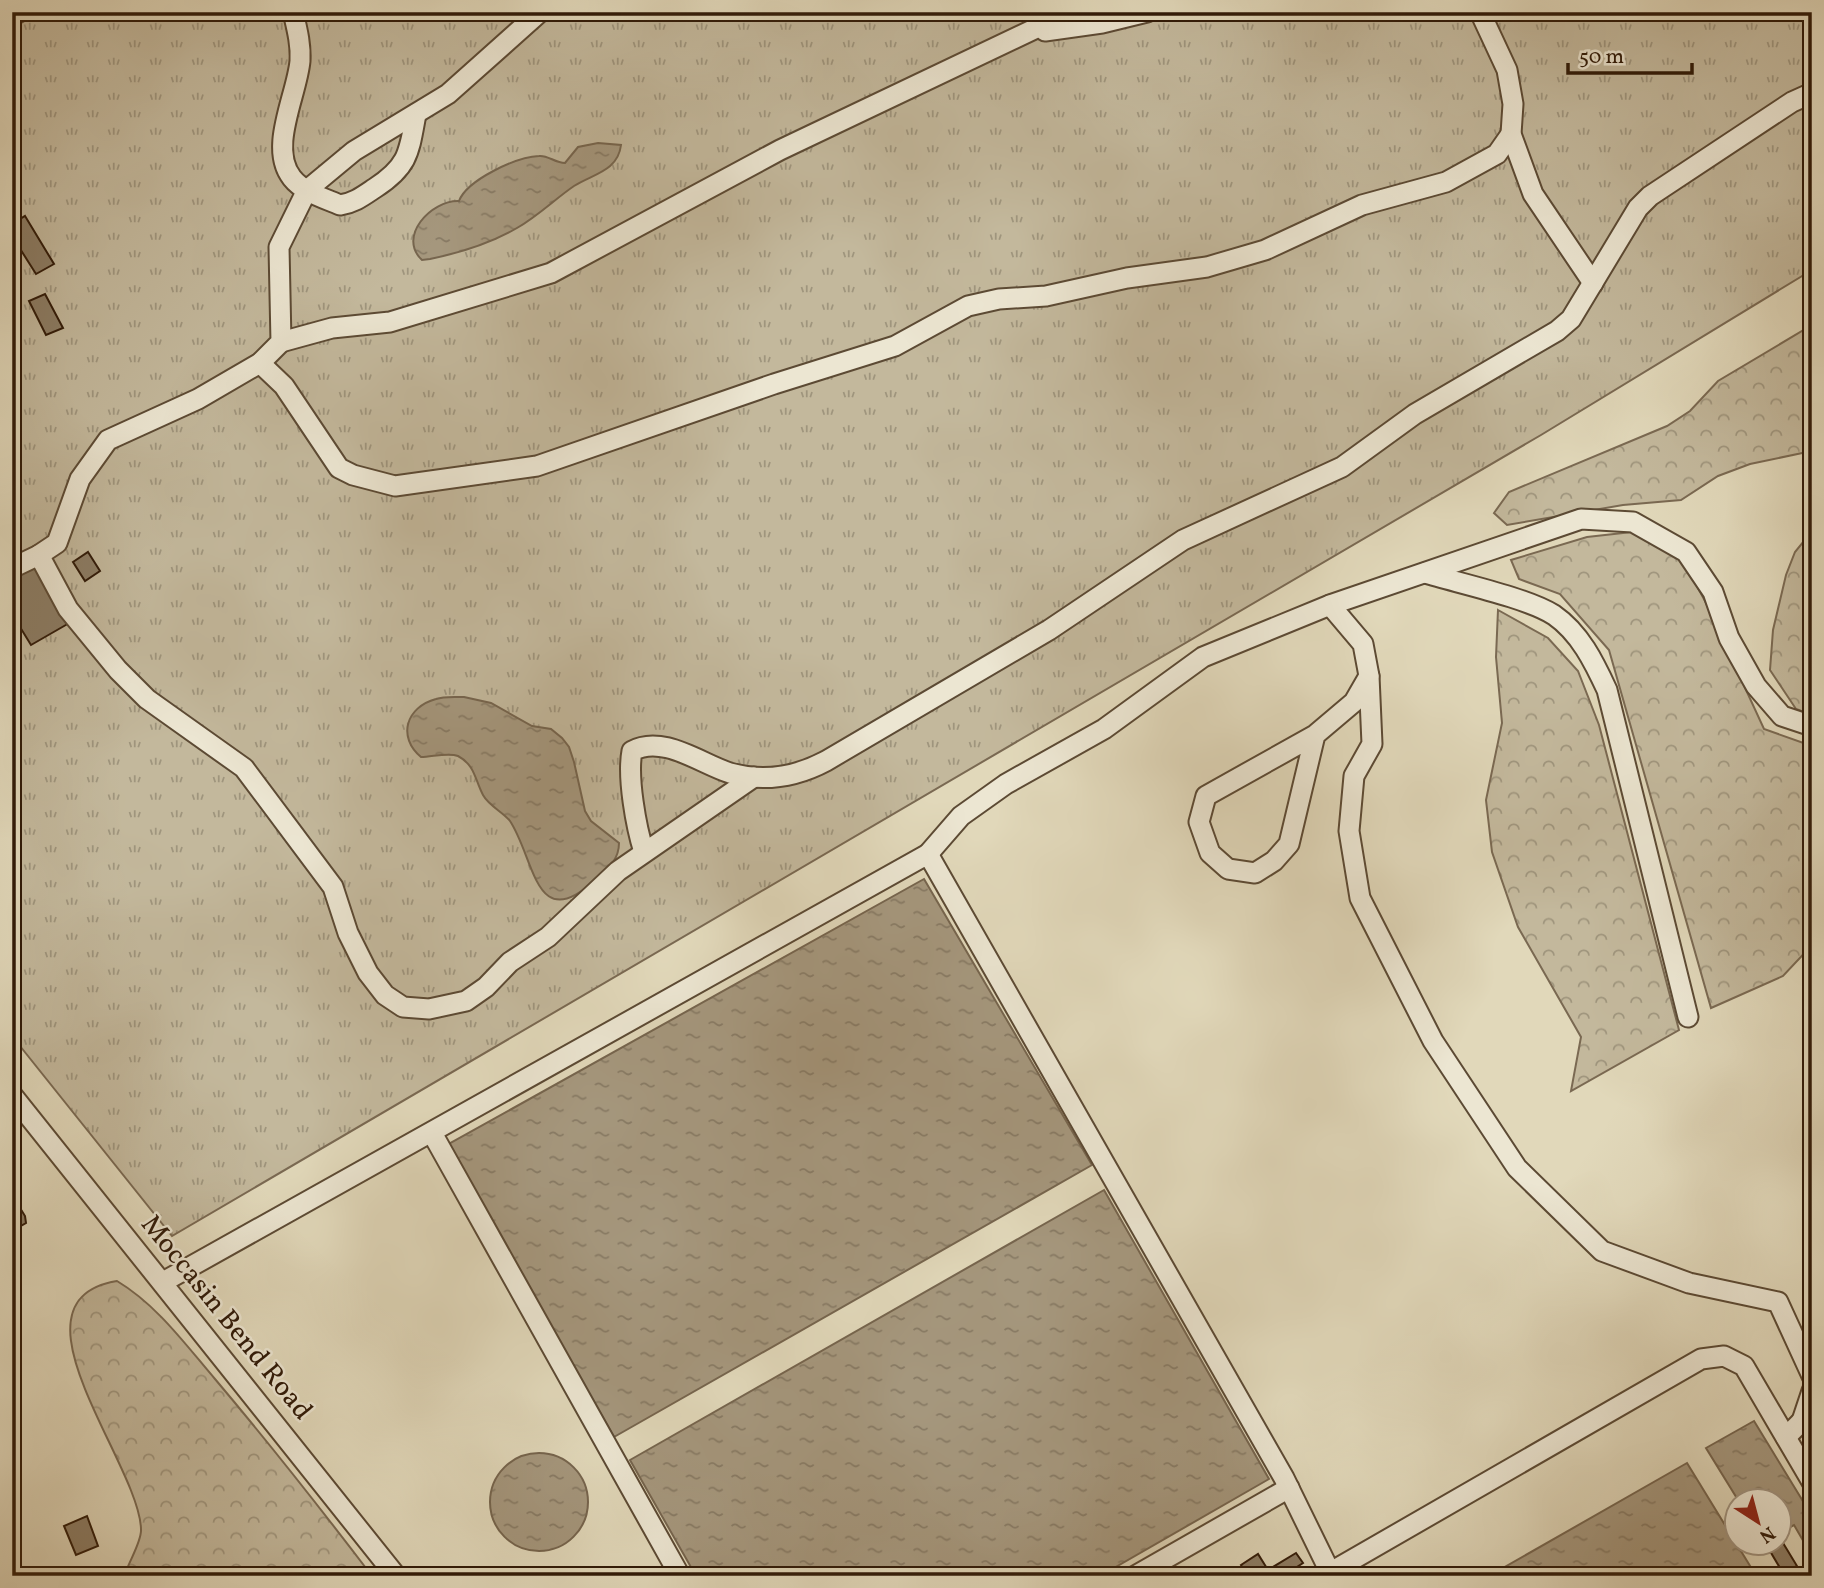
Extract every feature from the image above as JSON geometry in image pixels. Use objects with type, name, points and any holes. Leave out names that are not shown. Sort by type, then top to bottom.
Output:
[{"type":"street","points":[[12,16],[19,12]]},
{"type":"street","points":[[293,12],[300,37],[300,59],[283,141],[284,163],[290,176],[307,190],[340,205],[350,203],[396,174],[409,152],[416,114]]},
{"type":"street","points":[[281,342],[279,247],[307,190],[354,151],[416,114],[470,76],[540,12]]},
{"type":"street","points":[[754,777],[611,877],[548,937],[510,962],[466,1002],[429,1009],[404,1007],[385,995],[368,973],[348,933],[333,887],[244,768],[147,699],[118,670],[23,557],[57,543],[80,479],[108,440],[198,399],[260,363],[281,342],[332,328],[390,322],[551,273],[780,150],[1033,32],[1070,12]]},
{"type":"street","points":[[1033,32],[1102,23],[1147,12]]},
{"type":"street","points":[[1480,12],[1507,70],[1513,104],[1511,134],[1533,194],[1594,284]]},
{"type":"street","points":[[644,852],[637,831],[631,782],[632,751],[640,746],[662,748],[691,755],[729,772],[754,777],[804,773],[1049,630],[1183,540],[1342,467],[1415,414],[1557,331],[1571,319],[1638,208],[1650,196],[1792,102],[1812,93]]},
{"type":"street","points":[[260,363],[284,386],[332,458],[353,475],[395,486],[512,472],[537,467],[774,384],[884,351],[968,306],[999,299],[1046,296],[1128,278],[1207,267],[1265,250],[1362,205],[1427,190],[1446,182],[1497,154],[1511,134]]},
{"type":"street","points":[[163,1282],[928,854],[961,816],[1006,784],[1104,729],[1203,657],[1330,605],[1581,519],[1633,522],[1686,552],[1713,592],[1729,638],[1756,686],[1782,716],[1812,726]]},
{"type":"street","points":[[1425,573],[1510,598],[1554,615],[1587,649],[1607,690],[1688,1017]]},
{"type":"street","points":[[1330,605],[1363,643],[1369,676],[1372,744],[1354,776],[1349,831],[1360,898],[1433,1041],[1517,1168],[1602,1251],[1689,1283],[1778,1302],[1812,1376]]},
{"type":"street","points":[[1315,736],[1289,844],[1274,861],[1255,873],[1228,869],[1210,853],[1199,821],[1206,796],[1315,736],[1354,702],[1369,676]]},
{"type":"street","points":[[928,854],[1289,1488],[1327,1574],[1701,1359],[1724,1356],[1744,1366],[1812,1482]]},
{"type":"street","name":"Moccasin Bend Road","points":[[12,1095],[396,1576]]},
{"type":"street","points":[[432,1133],[680,1576]]},
{"type":"street","points":[[1786,1437],[1807,1419],[1812,1391]]},
{"type":"street","points":[[1135,1576],[1289,1488]]},
{"type":"green space","points":[[12,12],[1812,12],[1812,270],[1541,435],[172,1236],[12,1036]]},
{"type":"green space","points":[[1812,325],[1812,451],[1750,464],[1718,476],[1681,500],[1623,505],[1507,525],[1494,513],[1509,492],[1667,426],[1690,411],[1718,381]]},
{"type":"green space","points":[[1812,531],[1812,715],[1796,709],[1770,670],[1773,630],[1786,575],[1795,552]]},
{"type":"green space","points":[[1632,532],[1681,557],[1705,601],[1764,729],[1812,746],[1812,945],[1783,976],[1711,1008],[1609,650],[1560,594],[1519,579],[1511,560],[1587,537]]},
{"type":"green space","points":[[1498,610],[1548,638],[1578,671],[1599,725],[1679,1030],[1571,1091],[1581,1037],[1518,927],[1492,852],[1486,800],[1502,723],[1496,657]]},
{"type":"green space","points":[[117,1281],[158,1313],[181,1339],[275,1452],[372,1576],[110,1576],[127,1569],[138,1544],[141,1529],[135,1500],[84,1387],[73,1350],[71,1318],[84,1294]]},
{"type":"water","points":[[598,143],[621,145],[615,161],[604,171],[574,186],[517,228],[486,243],[441,257],[422,260],[415,251],[415,231],[428,213],[448,202],[459,201],[472,185],[493,171],[529,157],[542,156],[565,163],[578,147]]},
{"type":"water","points":[[464,697],[491,703],[532,726],[551,729],[569,747],[585,811],[591,821],[619,843],[617,855],[611,864],[594,881],[574,895],[560,900],[548,896],[539,886],[510,821],[486,799],[471,768],[464,760],[450,754],[421,757],[409,741],[408,724],[418,709],[439,698]]},
{"type":"water","points":[[924,879],[1092,1165],[614,1437],[447,1145]]},
{"type":"water","points":[[1104,1190],[1269,1479],[1100,1576],[696,1576],[630,1460]]},
{"type":"water","points":[[1754,1421],[1812,1516],[1812,1540],[1805,1544],[1794,1525],[1792,1526],[1792,1486],[1729,1486],[1706,1448]]},
{"type":"water","points":[[529,1453],[549,1453],[574,1467],[585,1483],[588,1502],[585,1521],[574,1537],[549,1551],[529,1551],[512,1543],[498,1529],[490,1512],[490,1492],[498,1475],[512,1461]]},
{"type":"water","points":[[1687,1463],[1722,1520],[1722,1556],[1744,1556],[1755,1574],[1489,1576]]},
{"type":"building","points":[[25,216],[54,264],[36,274],[12,236],[12,224]]},
{"type":"building","points":[[45,294],[63,328],[46,335],[29,301]]},
{"type":"building","points":[[88,552],[100,571],[85,581],[73,562]]},
{"type":"building","points":[[36,566],[71,622],[31,645],[12,614],[12,579]]},
{"type":"building","points":[[12,1195],[25,1216],[26,1223],[12,1231]]},
{"type":"building","points":[[87,1516],[98,1546],[76,1555],[64,1526]]},
{"type":"building","points":[[1296,1553],[1303,1563],[1283,1576],[1248,1576],[1241,1565],[1258,1554],[1268,1570]]},
{"type":"building","points":[[1773,1556],[1791,1556],[1797,1566],[1783,1573]]}]
